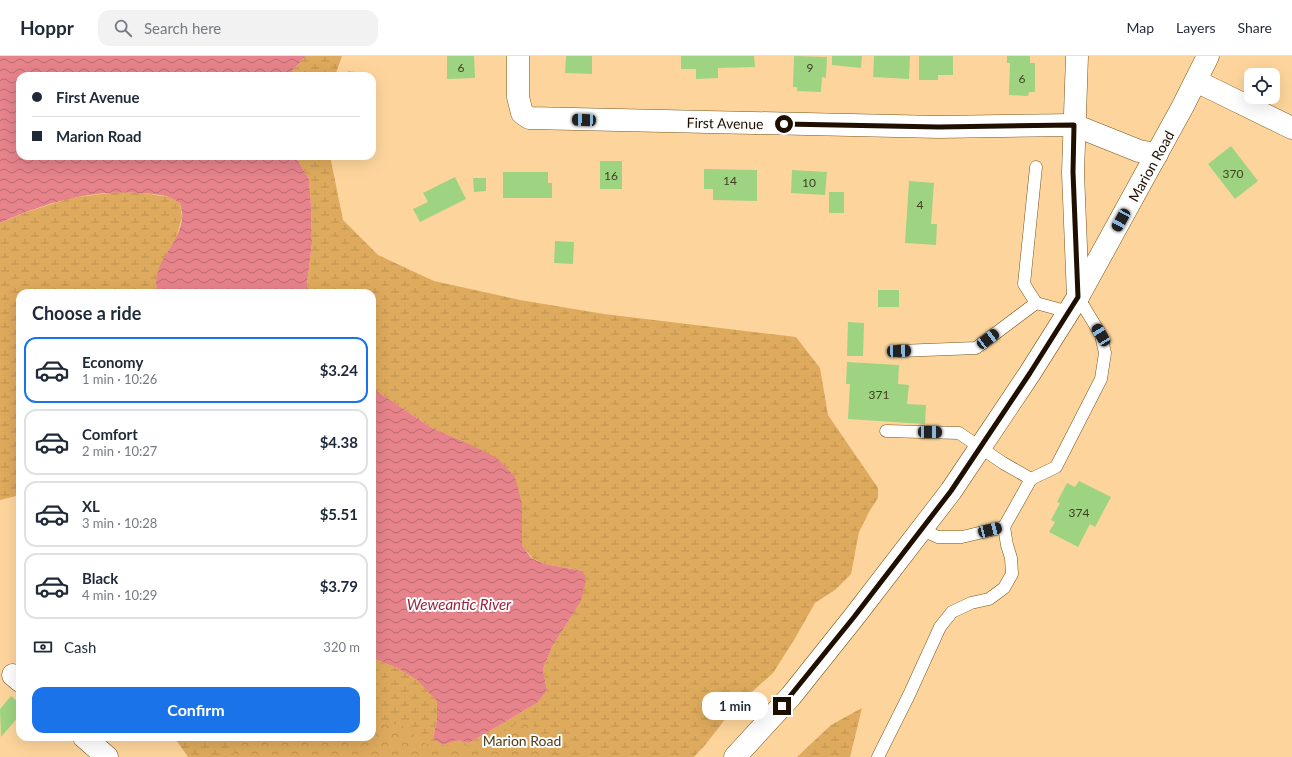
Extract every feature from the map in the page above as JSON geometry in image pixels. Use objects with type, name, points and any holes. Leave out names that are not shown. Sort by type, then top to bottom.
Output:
[{"type":"street","name":"First Avenue","points":[[518,56],[518,97],[522,113],[529,118],[598,121],[939,127],[1074,125]]},
{"type":"street","points":[[1074,304],[1073,172],[1077,56]]},
{"type":"street","name":"Marion Road","points":[[736,757],[791,696],[951,491],[1074,304],[1157,154],[1208,56]]},
{"type":"street","points":[[1196,81],[1292,128]]},
{"type":"street","points":[[1074,125],[1139,151],[1157,154]]},
{"type":"street","points":[[89,741],[107,757]]},
{"type":"lane","points":[[1036,167],[1024,284],[1036,303]]},
{"type":"lane","points":[[878,757],[909,695],[940,627],[952,612],[971,603],[989,599],[1004,588],[1012,574],[1011,558],[1004,527],[1031,479],[1056,467],[1101,379],[1105,353],[1101,335],[1074,304],[1036,303],[976,348],[899,351]]},
{"type":"lane","points":[[886,431],[959,433],[1003,463],[1031,479]]},
{"type":"lane","points":[[922,530],[938,538],[962,537],[1004,527]]},
{"type":"green space","points":[[306,56],[342,56],[336,72],[292,71]]},
{"type":"green space","points":[[297,160],[331,160],[343,220],[378,255],[434,281],[520,300],[604,314],[796,337],[820,368],[828,415],[878,488],[878,498],[859,532],[851,574],[835,590],[815,603],[773,673],[733,709],[694,757],[188,757],[177,741],[376,741],[376,660],[397,668],[417,680],[438,701],[437,719],[433,739],[443,745],[457,740],[469,743],[537,703],[547,691],[543,669],[552,647],[581,601],[583,571],[545,564],[532,558],[522,545],[522,526],[467,443],[432,428],[376,391],[376,289],[309,289],[307,284],[312,243],[309,179]]},
{"type":"green space","points":[[117,192],[143,193],[169,197],[180,203],[182,218],[176,238],[167,253],[156,289],[16,289],[16,496],[0,500],[0,223],[27,212],[71,198]]},
{"type":"green space","points":[[862,708],[850,757],[797,757],[831,725]]},
{"type":"green space","name":"Marion Road","points":[[529,719],[554,757],[234,757],[236,741],[376,741],[376,724],[383,723],[403,726],[425,744],[464,746],[490,739]]},
{"type":"water","points":[[0,56],[306,56],[292,72],[16,72],[16,160],[297,160],[309,179],[312,243],[307,284],[309,289],[157,289],[156,282],[161,263],[176,238],[180,229],[182,217],[180,203],[169,197],[157,194],[118,193],[83,196],[49,204],[0,223]]},
{"type":"water","name":"Weweantic River","points":[[376,391],[432,428],[497,458],[515,477],[522,504],[522,545],[531,558],[545,564],[583,571],[586,580],[581,601],[552,647],[543,669],[547,691],[537,703],[469,743],[457,740],[443,745],[433,739],[437,719],[437,701],[417,680],[397,668],[376,660]]},
{"type":"building","points":[[447,56],[474,56],[475,78],[447,79]]},
{"type":"building","points":[[566,56],[592,56],[592,74],[565,73]]},
{"type":"building","points":[[681,56],[754,56],[755,67],[718,68],[718,78],[696,79],[696,69],[681,69]]},
{"type":"building","points":[[794,56],[827,57],[826,78],[822,77],[821,92],[797,91],[797,87],[793,87]]},
{"type":"building","points":[[832,56],[862,56],[861,68],[832,65]]},
{"type":"building","points":[[874,56],[910,56],[909,79],[873,77]]},
{"type":"building","points":[[919,56],[953,56],[953,75],[938,75],[938,80],[919,80]]},
{"type":"building","points":[[1007,56],[1030,56],[1030,63],[1035,63],[1035,92],[1029,92],[1028,96],[1009,95],[1010,63],[1007,63]]},
{"type":"building","points":[[1231,146],[1258,181],[1235,199],[1208,164]]},
{"type":"building","points":[[600,161],[622,161],[622,189],[600,189]]},
{"type":"building","points":[[704,169],[757,170],[757,201],[713,200],[713,189],[704,189]]},
{"type":"building","points":[[792,170],[827,172],[825,195],[791,193]]},
{"type":"building","points":[[503,172],[548,172],[548,183],[552,183],[552,198],[503,198]]},
{"type":"building","points":[[455,177],[466,199],[420,222],[413,209],[428,202],[423,193]]},
{"type":"building","points":[[473,178],[486,178],[486,191],[474,192]]},
{"type":"building","points":[[909,181],[934,183],[931,224],[937,224],[936,245],[905,243]]},
{"type":"building","points":[[829,192],[844,192],[844,213],[829,213]]},
{"type":"building","points":[[555,241],[574,242],[573,264],[554,263]]},
{"type":"building","points":[[878,290],[899,290],[899,307],[878,307]]},
{"type":"building","points":[[848,322],[864,323],[863,356],[847,356]]},
{"type":"building","points":[[847,362],[899,365],[898,384],[909,385],[907,404],[926,405],[925,424],[848,419],[850,384],[846,384]]},
{"type":"building","points":[[1079,481],[1111,497],[1095,527],[1090,524],[1078,547],[1049,532],[1055,522],[1051,520],[1060,503],[1057,502],[1067,483],[1075,487]]},
{"type":"building","points":[[11,696],[16,700],[16,720],[1,737],[0,709]]},
{"type":"route","points":[[782,706],[854,617],[951,491],[1030,373],[1078,297],[1073,172],[1074,125],[939,127],[784,124]]}]
